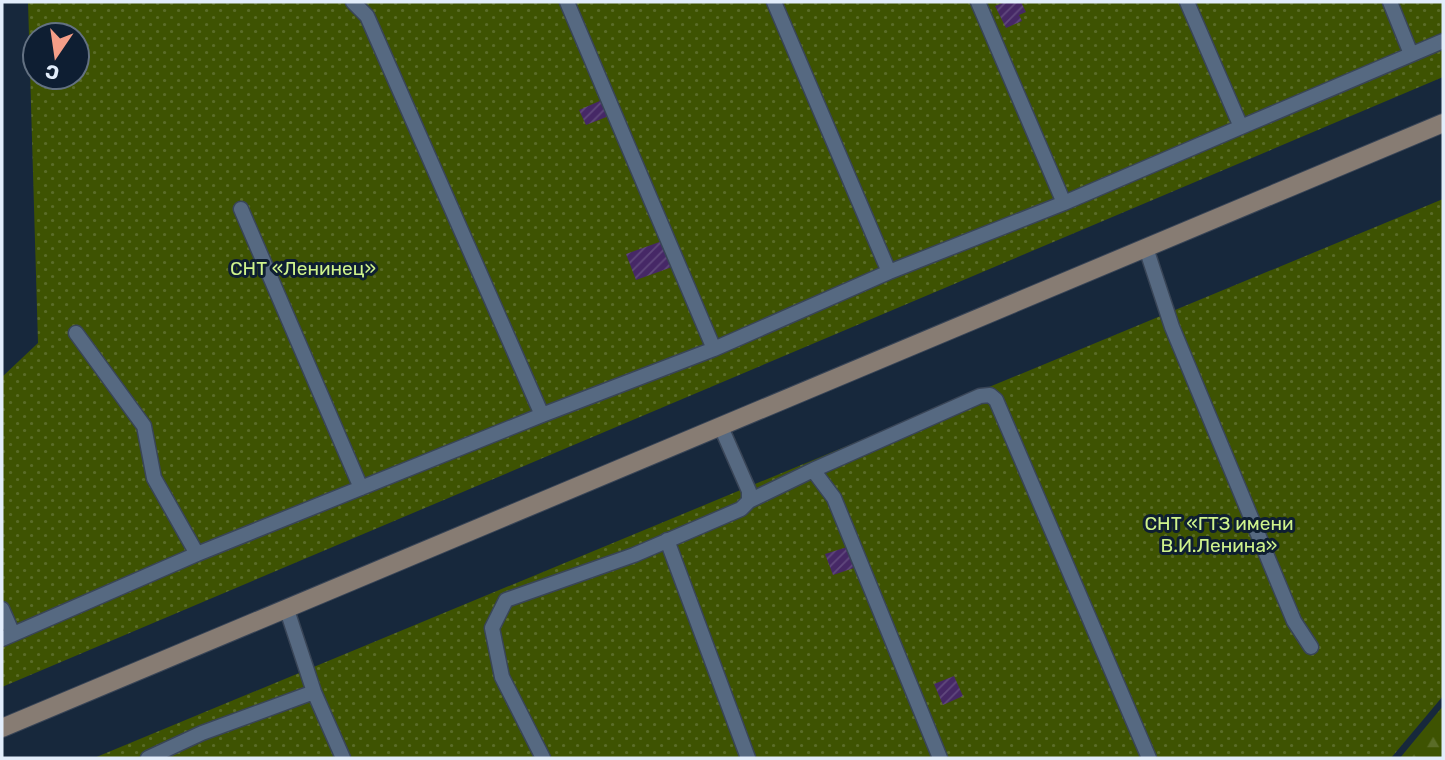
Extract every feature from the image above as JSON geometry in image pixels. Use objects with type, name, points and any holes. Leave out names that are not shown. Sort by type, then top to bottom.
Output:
[{"type":"main road","points":[[2,728],[1443,123]]},
{"type":"lane","points":[[353,2],[367,16],[542,415]]},
{"type":"lane","points":[[567,2],[714,349]]},
{"type":"lane","points":[[774,2],[890,272]]},
{"type":"lane","points":[[978,2],[1064,203]]},
{"type":"lane","points":[[1187,2],[1241,127]]},
{"type":"lane","points":[[1390,2],[1411,54]]},
{"type":"lane","points":[[2,609],[7,636],[197,554],[714,349],[890,272],[1064,203],[1443,41]]},
{"type":"lane","points":[[241,209],[361,488]]},
{"type":"lane","points":[[1146,248],[1172,327],[1294,621],[1311,647]]},
{"type":"lane","points":[[76,333],[144,426],[154,478],[197,554]]},
{"type":"lane","points":[[543,758],[502,677],[492,628],[506,600],[634,555],[741,509],[749,501],[813,470],[980,396],[990,395],[996,400],[1149,758]]},
{"type":"lane","points":[[721,427],[749,491],[749,501]]},
{"type":"lane","points":[[813,470],[834,498],[940,758]]},
{"type":"lane","points":[[667,540],[748,758]]},
{"type":"lane","points":[[287,610],[314,692],[342,758]]},
{"type":"lane","points":[[148,758],[202,733],[314,692]]},
{"type":"green space","name":"СНТ «Ленинец»","points":[[28,2],[1443,2],[1443,77],[2,687],[2,377],[38,343],[31,91],[91,91],[91,21],[29,21]]},
{"type":"green space","name":"СНТ «ГТЗ имени В.И.Ленина»","points":[[1443,199],[1443,696],[1391,758],[94,758]]},
{"type":"green space","points":[[1443,706],[1443,758],[1400,758]]},
{"type":"building","points":[[1005,2],[1021,2],[1026,12],[1019,15],[1022,21],[1006,28],[995,6]]},
{"type":"building","points":[[602,100],[609,116],[586,125],[579,110]]},
{"type":"building","points":[[665,240],[675,266],[636,280],[626,254]]},
{"type":"building","points":[[847,547],[854,568],[833,575],[825,554]]},
{"type":"building","points":[[954,676],[963,696],[943,705],[934,684]]}]
